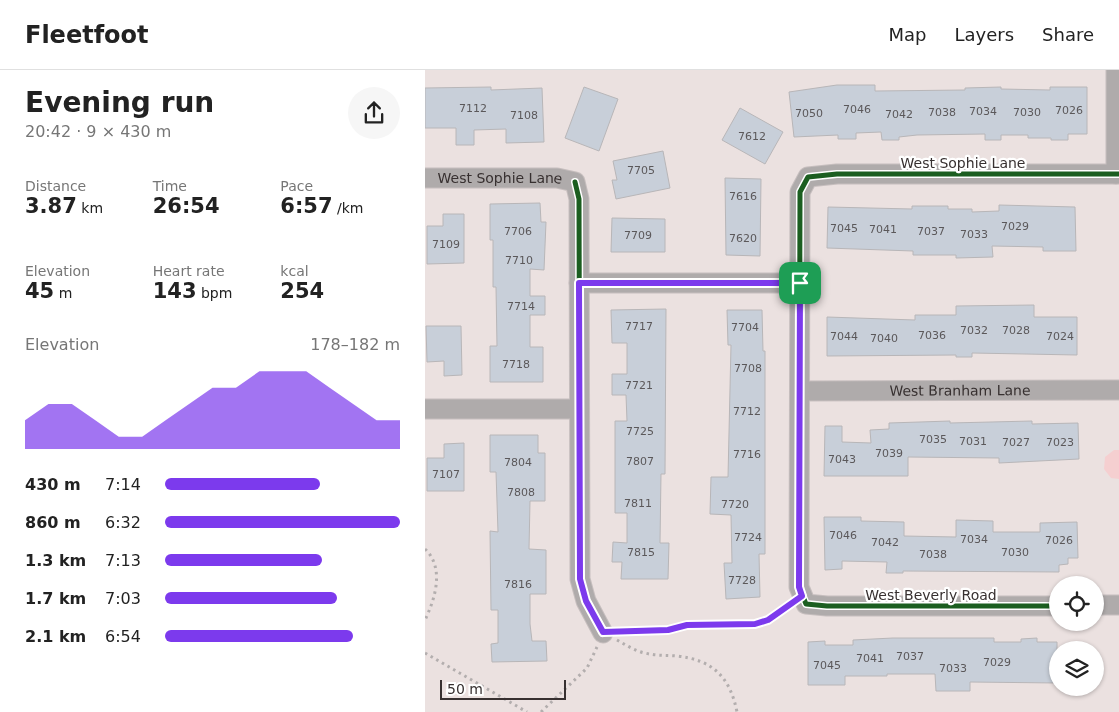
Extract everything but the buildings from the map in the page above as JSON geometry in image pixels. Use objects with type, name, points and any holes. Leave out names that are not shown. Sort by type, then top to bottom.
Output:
[{"type":"street","points":[[1116,70],[1117,174]]},
{"type":"street","name":"West Sophie Lane","points":[[800,283],[800,192],[808,177],[837,174],[1117,174]]},
{"type":"street","name":"West Sophie Lane","points":[[425,178],[557,178],[575,182],[579,199],[579,283]]},
{"type":"street","points":[[603,632],[586,601],[580,579],[579,283],[800,283],[799,587],[804,600]]},
{"type":"street","name":"West Branham Lane","points":[[800,391],[1119,390]]},
{"type":"street","points":[[425,409],[579,409]]},
{"type":"street","name":"West Beverly Road","points":[[804,600],[827,606],[1049,606]]},
{"type":"street","points":[[1104,605],[1119,605]]},
{"type":"path","points":[[425,549],[431,556],[436,581],[435,595],[425,620]]},
{"type":"path","points":[[603,632],[668,630],[687,625],[755,624],[768,620],[804,600]]},
{"type":"path","points":[[541,712],[587,668],[603,632]]},
{"type":"path","points":[[603,632],[645,653],[677,656],[704,662],[725,680],[733,694],[737,712]]},
{"type":"path","points":[[425,653],[527,712]]},
{"type":"shaded area","points":[[1114,450],[1119,450],[1119,479],[1111,478],[1104,469],[1105,457]]},
{"type":"cycle path","points":[[1049,606],[827,606],[806,604],[799,587],[800,192],[808,177],[837,174],[1119,174]]},
{"type":"cycle path","points":[[575,182],[579,199],[580,579],[586,601],[603,633]]},
{"type":"route","points":[[579,283],[800,283],[799,587],[802,596],[768,620],[755,624],[730,626],[687,625],[668,630],[603,632],[586,601],[580,579],[579,283]]}]
